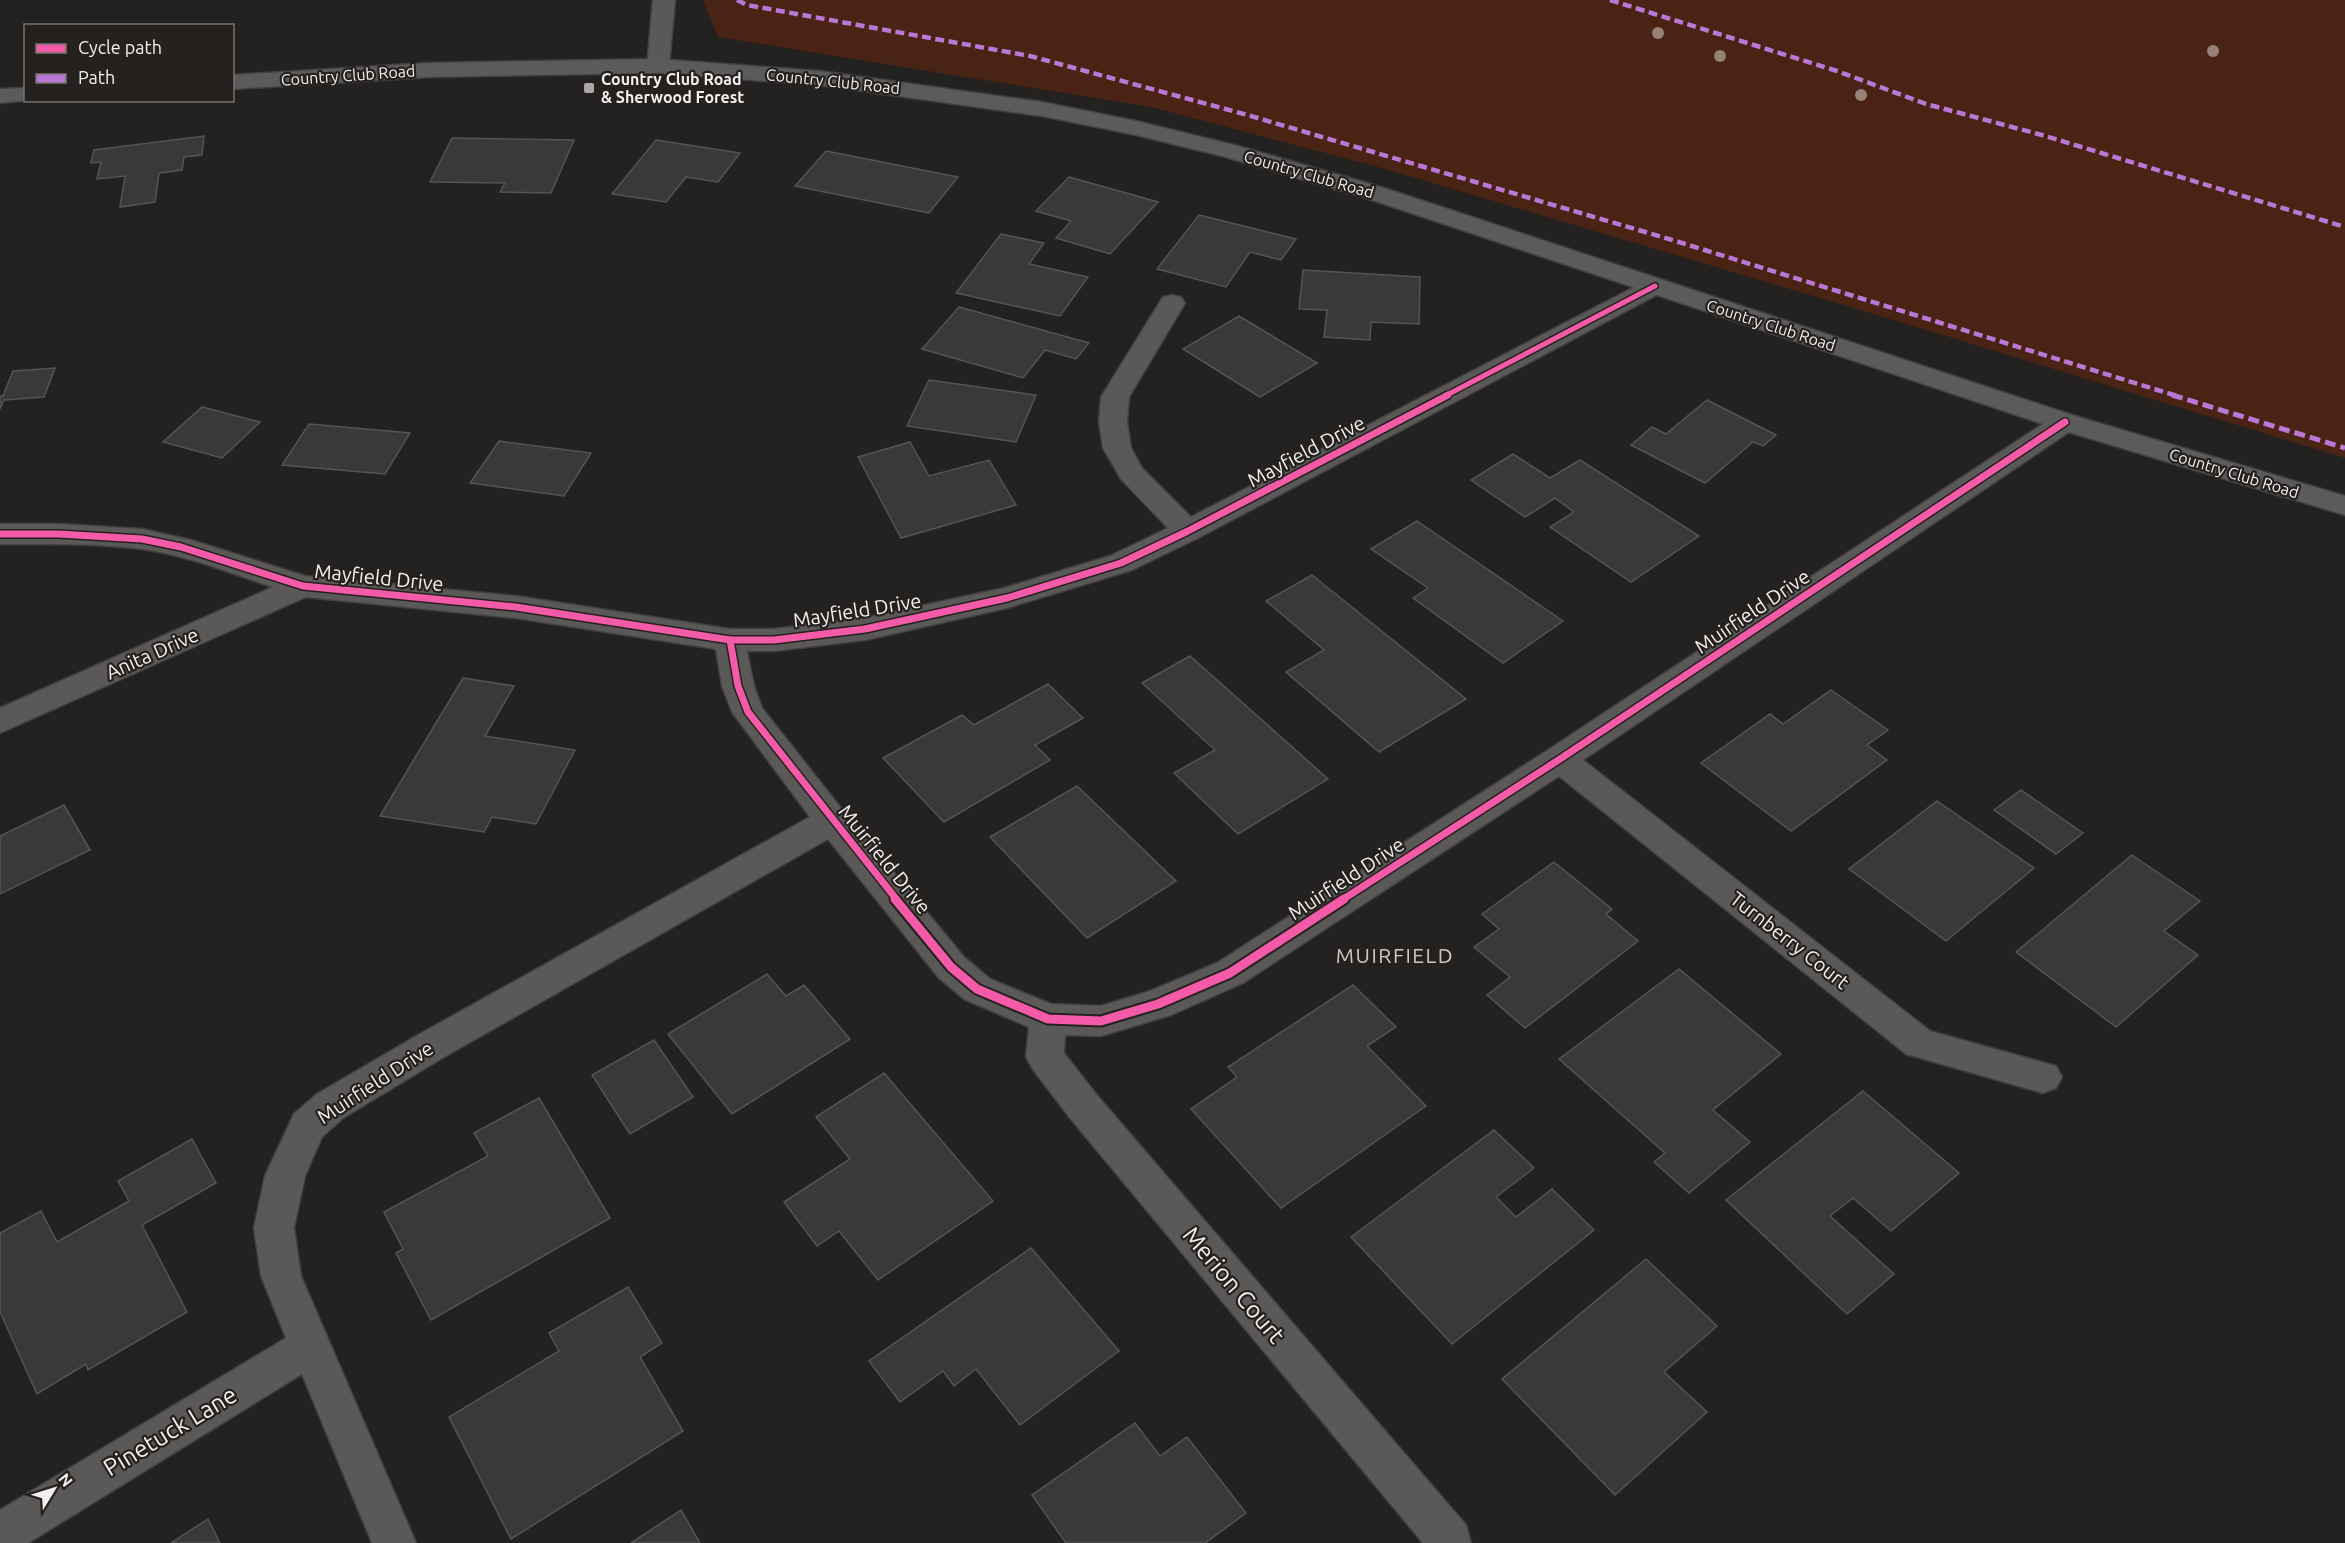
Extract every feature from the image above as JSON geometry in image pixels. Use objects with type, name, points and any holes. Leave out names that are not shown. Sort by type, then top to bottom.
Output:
[{"type":"main road","name":"Country Club Road","points":[[234,82],[429,70],[658,66],[819,78],[1042,109],[1136,128],[1372,192],[2065,422],[2345,506]]},
{"type":"main road","points":[[0,96],[24,95]]},
{"type":"street","points":[[658,66],[663,0]]},
{"type":"street","name":"Mayfield Drive","points":[[0,534],[59,534],[142,539],[181,547],[303,586],[516,607],[730,640],[774,640],[865,629],[1007,598],[1121,563],[1188,531],[1655,286]]},
{"type":"street","points":[[1172,303],[1115,397],[1113,422],[1117,448],[1131,473],[1188,531]]},
{"type":"street","name":"Muirfield Drive","points":[[730,640],[738,686],[748,712],[832,821],[951,967],[978,989],[1048,1019],[1101,1021],[1158,1004],[1230,973],[1560,759],[2065,422]]},
{"type":"street","name":"Anita Drive","points":[[0,721],[303,586]]},
{"type":"street","name":"Turnberry Court","points":[[1560,759],[1919,1043],[2043,1077]]},
{"type":"street","name":"Muirfield Drive","points":[[394,1543],[281,1276],[274,1228],[285,1176],[308,1126],[330,1106],[431,1046],[832,821]]},
{"type":"street","name":"Merion Court","points":[[1048,1019],[1045,1057],[1091,1115],[1449,1541]]},
{"type":"street","name":"Pinetuck Lane","points":[[0,1535],[310,1346]]},
{"type":"shaded area","points":[[703,0],[2345,0],[2345,458],[1854,308],[1382,168],[1151,107],[718,37]]},
{"type":"building","points":[[204,136],[202,155],[184,157],[182,170],[159,173],[155,202],[120,207],[125,176],[97,179],[101,162],[91,163],[94,150]]},
{"type":"building","points":[[452,138],[574,140],[551,193],[500,192],[505,183],[430,182]]},
{"type":"building","points":[[656,140],[740,153],[718,182],[686,177],[666,202],[612,194]]},
{"type":"building","points":[[826,151],[958,177],[929,213],[795,186]]},
{"type":"building","points":[[1069,177],[1158,202],[1110,254],[1056,238],[1071,221],[1036,211]]},
{"type":"building","points":[[1199,215],[1296,239],[1281,260],[1250,252],[1226,287],[1157,269]]},
{"type":"building","points":[[1001,234],[1044,243],[1029,264],[1088,277],[1060,316],[956,293]]},
{"type":"building","points":[[1303,270],[1420,277],[1419,324],[1371,322],[1370,340],[1324,337],[1327,310],[1299,309]]},
{"type":"building","points":[[959,307],[1089,343],[1076,359],[1045,350],[1023,378],[922,349]]},
{"type":"building","points":[[1239,316],[1317,363],[1260,397],[1183,349]]},
{"type":"building","points":[[55,368],[44,397],[4,400],[0,409],[0,396],[3,396],[13,371]]},
{"type":"building","points":[[929,380],[1036,395],[1016,442],[907,426]]},
{"type":"building","points":[[1707,400],[1776,435],[1763,446],[1753,442],[1705,483],[1631,445],[1652,427],[1666,434]]},
{"type":"building","points":[[202,407],[260,422],[222,458],[163,442]]},
{"type":"building","points":[[309,424],[410,433],[385,474],[282,465]]},
{"type":"building","points":[[499,441],[591,453],[564,496],[470,483]]},
{"type":"building","points":[[910,442],[929,476],[989,460],[1016,505],[901,538],[858,457]]},
{"type":"building","points":[[1513,454],[1550,478],[1580,460],[1699,536],[1631,582],[1550,527],[1574,512],[1555,498],[1525,517],[1471,480]]},
{"type":"building","points":[[1417,521],[1563,621],[1503,663],[1413,598],[1428,588],[1371,549]]},
{"type":"building","points":[[1312,575],[1466,699],[1379,752],[1286,672],[1324,650],[1266,601]]},
{"type":"building","points":[[1190,656],[1328,779],[1238,834],[1174,773],[1215,750],[1142,683]]},
{"type":"building","points":[[463,678],[514,686],[485,736],[575,750],[536,824],[492,817],[484,832],[380,816]]},
{"type":"building","points":[[1048,684],[1083,718],[1035,745],[1050,760],[944,822],[883,758],[962,715],[974,725]]},
{"type":"building","points":[[1831,690],[1888,730],[1867,745],[1887,760],[1791,831],[1701,763],[1770,714],[1783,724]]},
{"type":"building","points":[[1077,786],[1176,881],[1087,938],[990,837]]},
{"type":"building","points":[[2021,790],[2083,833],[2056,854],[1994,810]]},
{"type":"building","points":[[1937,801],[2034,868],[1946,941],[1849,869]]},
{"type":"building","points":[[64,805],[90,850],[0,894],[0,836]]},
{"type":"building","points":[[2132,855],[2200,901],[2164,931],[2198,955],[2116,1027],[2016,952]]},
{"type":"building","points":[[1554,862],[1612,909],[1606,914],[1638,941],[1525,1028],[1487,995],[1510,977],[1474,947],[1499,929],[1482,914]]},
{"type":"building","points":[[1679,969],[1781,1054],[1713,1110],[1750,1142],[1689,1193],[1654,1162],[1665,1153],[1559,1059]]},
{"type":"building","points":[[767,974],[786,996],[804,985],[850,1039],[732,1114],[668,1034]]},
{"type":"building","points":[[1353,985],[1396,1027],[1367,1046],[1426,1106],[1281,1208],[1191,1109],[1237,1077],[1228,1067]]},
{"type":"building","points":[[654,1040],[693,1097],[630,1134],[592,1075]]},
{"type":"building","points":[[884,1073],[993,1201],[878,1280],[839,1231],[817,1246],[784,1202],[850,1159],[816,1117]]},
{"type":"building","points":[[1863,1091],[1959,1173],[1891,1231],[1853,1198],[1830,1216],[1894,1274],[1847,1314],[1726,1200]]},
{"type":"building","points":[[539,1098],[610,1218],[431,1320],[396,1253],[403,1249],[384,1212],[488,1156],[474,1133]]},
{"type":"building","points":[[1494,1130],[1534,1168],[1496,1197],[1516,1217],[1552,1189],[1594,1230],[1452,1344],[1351,1237]]},
{"type":"building","points":[[192,1139],[216,1183],[142,1225],[187,1312],[88,1370],[86,1364],[37,1394],[0,1312],[0,1233],[41,1211],[57,1242],[129,1201],[118,1181]]},
{"type":"building","points":[[1031,1248],[1119,1351],[1020,1425],[976,1369],[954,1386],[943,1371],[900,1402],[869,1361]]},
{"type":"building","points":[[1646,1259],[1717,1326],[1664,1372],[1707,1412],[1615,1495],[1502,1379]]},
{"type":"building","points":[[628,1287],[662,1343],[640,1357],[683,1431],[511,1539],[449,1417],[559,1351],[549,1333]]},
{"type":"building","points":[[1135,1423],[1160,1456],[1187,1437],[1246,1513],[1205,1543],[1066,1543],[1032,1495]]},
{"type":"building","points":[[681,1510],[700,1543],[631,1543]]},
{"type":"building","points":[[208,1519],[220,1543],[171,1543]]},
{"type":"marked path","points":[[737,0],[747,5],[1030,56],[1244,114],[1669,239],[2345,448]]},
{"type":"marked path","points":[[1610,0],[1837,71],[1926,104],[2042,135],[2345,227]]},
{"type":"cycle path","points":[[0,534],[59,534],[142,539],[181,547],[303,586],[516,607],[730,640],[774,640],[865,629],[1007,598],[1121,563],[1188,531],[1655,286]]},
{"type":"cycle path","points":[[730,640],[738,686],[748,712],[832,821],[951,967],[977,989],[1048,1019],[1101,1021],[1158,1004],[1230,973],[1560,759],[2065,422]]},
{"type":"place","name":"Country Club Road & Sherwood Forest","points":[[589,88]]},
{"type":"district","name":"MUIRFIELD","points":[[1395,955]]}]
